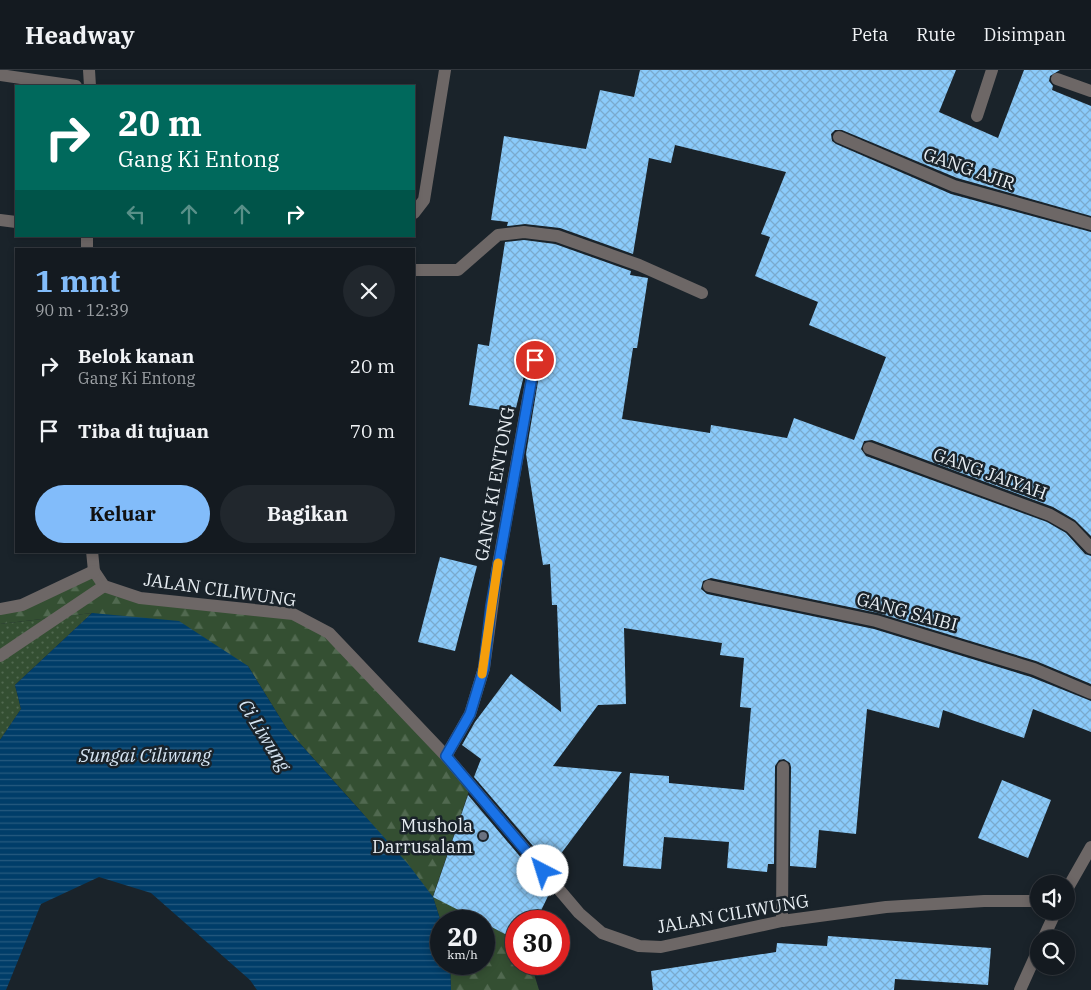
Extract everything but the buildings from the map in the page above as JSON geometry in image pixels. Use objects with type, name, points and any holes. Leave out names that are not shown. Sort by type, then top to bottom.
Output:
[{"type":"street","points":[[89,70],[90,85]]},
{"type":"street","points":[[415,212],[424,200],[445,70]]},
{"type":"street","points":[[977,116],[992,70]]},
{"type":"street","points":[[0,75],[69,85]]},
{"type":"street","points":[[1057,79],[1091,91]]},
{"type":"street","name":"GANG AJIR","points":[[839,138],[954,186],[1091,224]]},
{"type":"street","points":[[0,220],[15,222]]},
{"type":"street","points":[[415,270],[458,270],[498,235],[524,232],[566,240],[639,265],[702,293]]},
{"type":"street","name":"GANG KI ENTONG","points":[[446,756],[470,714],[484,668],[495,580],[535,360]]},
{"type":"street","name":"GANG JAIYAH","points":[[868,448],[1050,515],[1071,527],[1091,548]]},
{"type":"street","points":[[0,656],[104,586],[94,572],[92,553]]},
{"type":"street","points":[[0,609],[22,605],[94,572]]},
{"type":"street","name":"JALAN CILIWUNG","points":[[104,586],[140,598],[293,614],[329,633],[446,756],[579,914],[602,933],[639,946],[661,947],[782,921],[886,906],[984,901],[1030,901]]},
{"type":"street","name":"GANG SAIBI","points":[[709,586],[876,620],[1034,669],[1091,693]]},
{"type":"street","points":[[782,921],[783,767]]},
{"type":"street","points":[[1075,875],[1091,847]]},
{"type":"street","points":[[1020,990],[1030,968]]},
{"type":"green space","points":[[94,571],[104,586],[140,598],[293,614],[329,633],[471,785],[433,896],[459,910],[437,910],[433,897],[358,808],[287,729],[248,666],[92,613],[0,624],[0,608]]},
{"type":"green space","points":[[92,613],[15,685],[21,709],[0,740],[0,624]]},
{"type":"green space","points":[[495,929],[505,934],[505,975],[534,975],[539,990],[451,990],[450,975],[495,975]]},
{"type":"water","name":"Sungai Ciliwung","points":[[92,613],[179,621],[248,666],[287,729],[408,864],[433,897],[437,910],[430,910],[430,975],[450,975],[451,990],[257,990],[250,980],[151,893],[99,877],[41,904],[6,990],[0,990],[0,740],[21,709],[15,685]]},
{"type":"slow traffic","points":[[482,674],[498,563]]},
{"type":"place","name":"Mushola Darrusalam","points":[[483,836]]},
{"type":"route","points":[[535,360],[488,624],[484,668],[470,714],[446,756],[543,871]]},
{"type":"water label","name":"Ci Liwung","points":[[265,735]]}]
